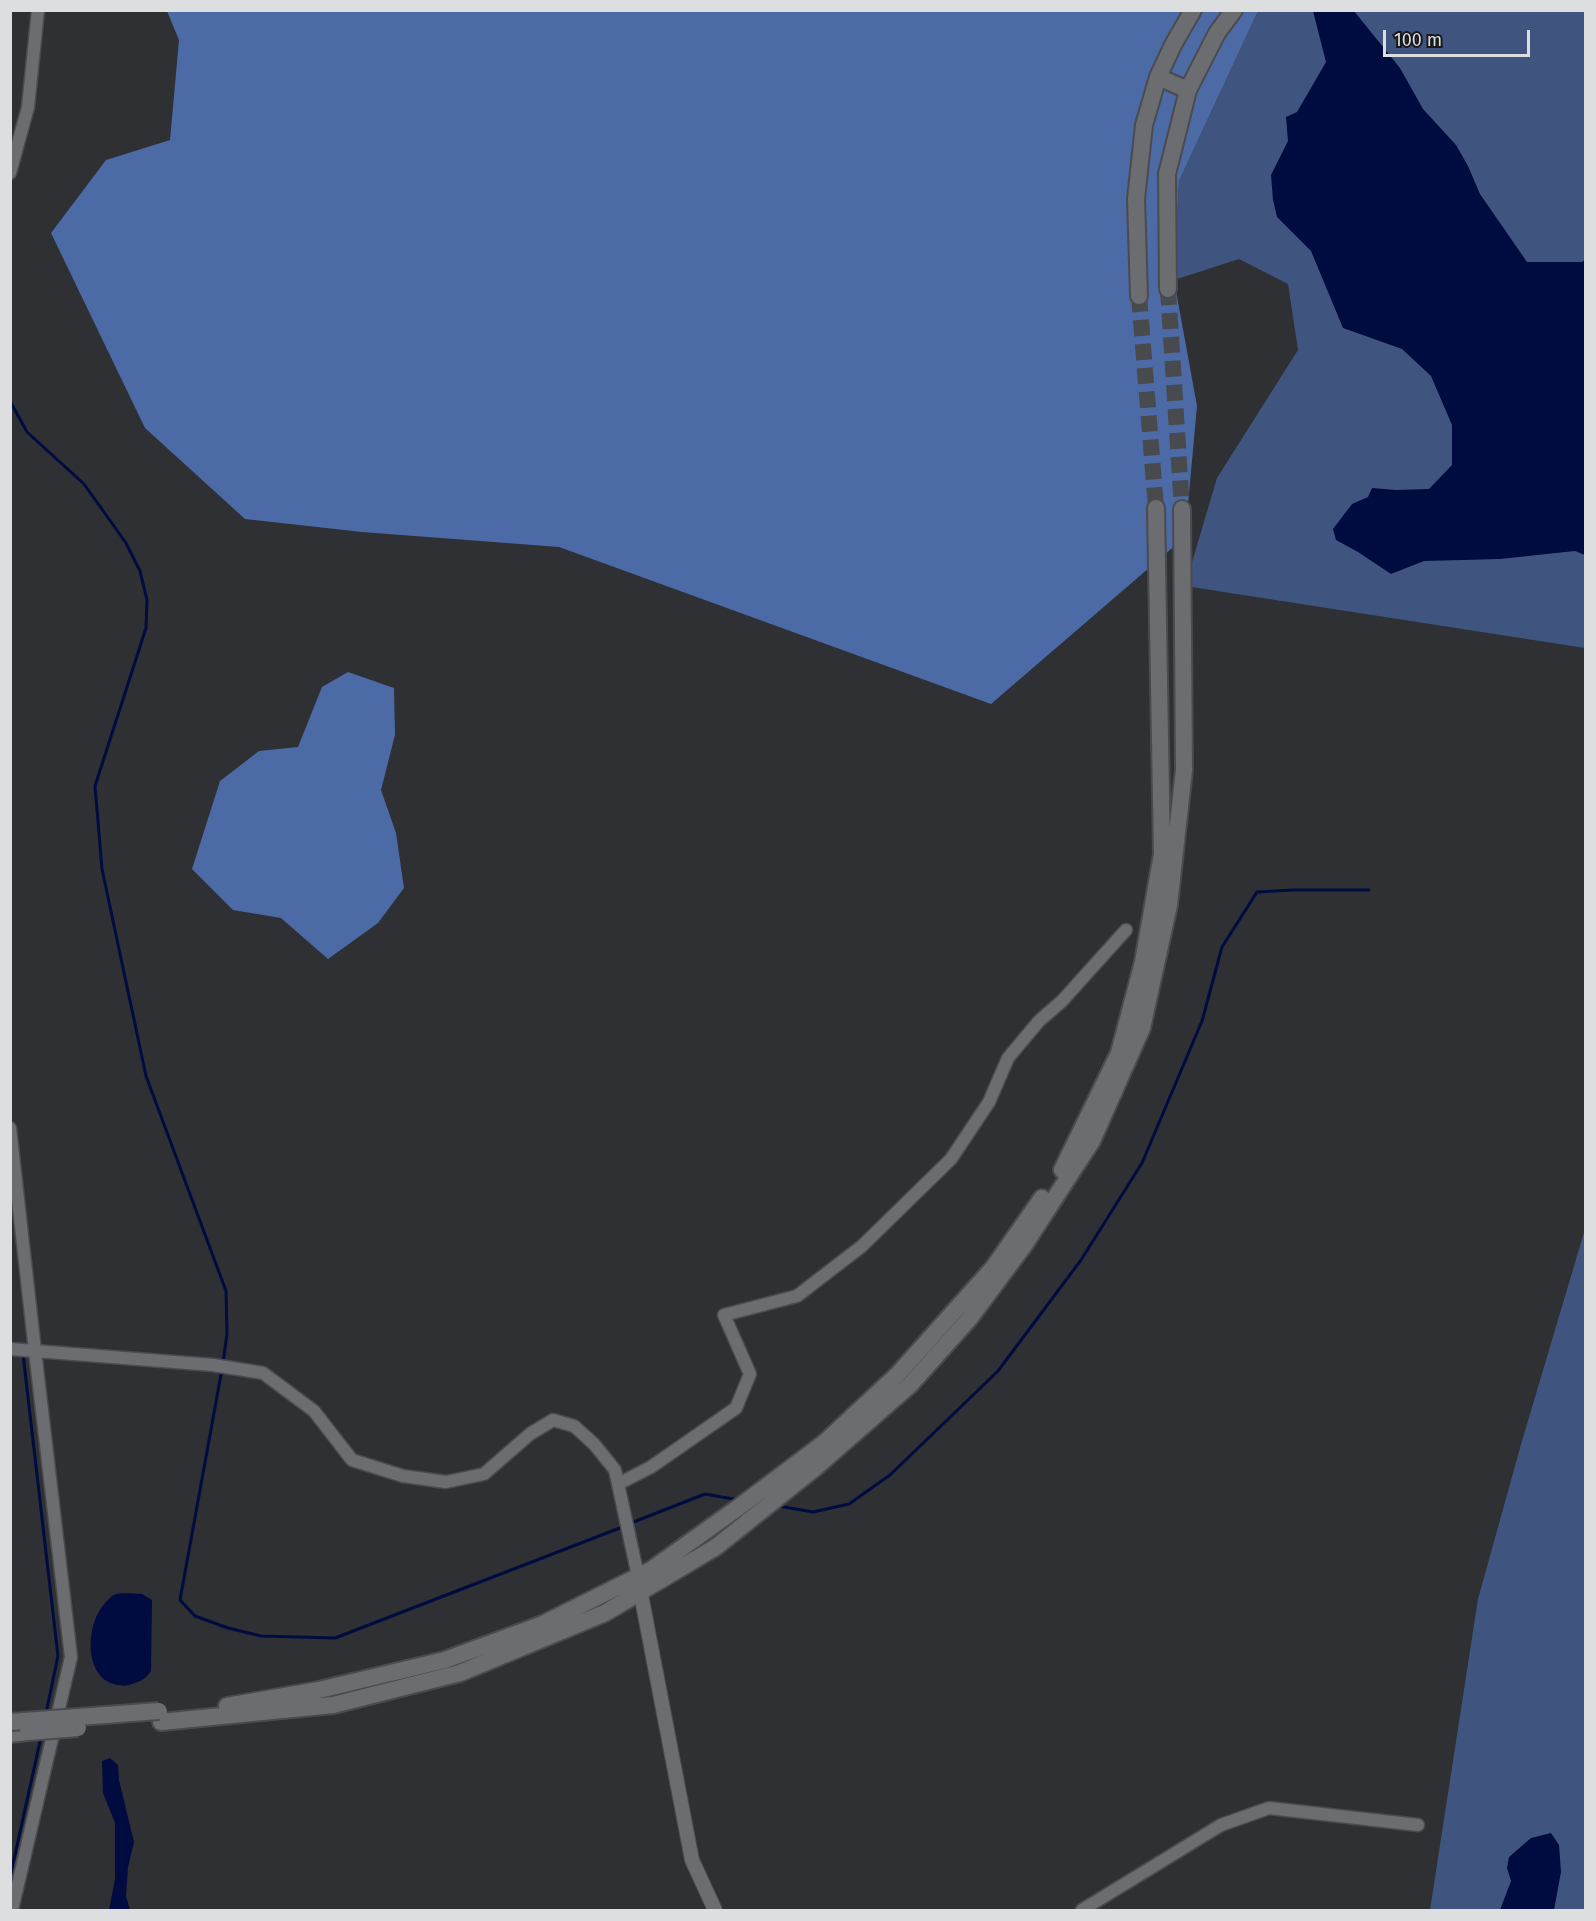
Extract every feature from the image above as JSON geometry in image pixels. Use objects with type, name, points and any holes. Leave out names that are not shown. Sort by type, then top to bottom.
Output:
[{"type":"main road","points":[[1139,296],[1136,199],[1144,125],[1158,76],[1193,10]]},
{"type":"main road","points":[[1168,289],[1167,174],[1188,90],[1217,33],[1234,10]]},
{"type":"main road","points":[[1158,76],[1188,90]]},
{"type":"main road","points":[[925,1356],[993,1268],[1066,1163],[1119,1053],[1143,962],[1162,854],[1156,508]]},
{"type":"main road","points":[[11,1726],[333,1705],[460,1673],[605,1613],[639,1584],[716,1547],[815,1468],[925,1356],[970,1318],[1011,1262],[1092,1141],[1142,1028],[1169,905],[1184,770],[1182,509]]},
{"type":"main road","points":[[11,1726],[28,1732],[160,1717],[331,1687],[445,1660],[543,1624],[651,1570],[885,1397]]},
{"type":"street","points":[[10,173],[28,107],[38,10]]},
{"type":"street","points":[[618,1484],[651,1467],[736,1408],[750,1374],[724,1315],[797,1296],[862,1246],[951,1159],[989,1102],[1008,1058],[1039,1021],[1062,1001],[1126,930]]},
{"type":"street","points":[[10,1128],[71,1657],[12,1911]]},
{"type":"street","points":[[10,1349],[236,1367],[262,1373],[314,1411],[352,1460],[402,1476],[446,1482],[484,1474],[530,1434],[553,1420],[573,1426],[594,1444],[615,1470],[692,1860],[715,1911]]},
{"type":"street","points":[[1082,1911],[1221,1825],[1269,1808],[1418,1825]]},
{"type":"shaded area","points":[[167,11],[1258,11],[1179,181],[1174,280],[1197,406],[1185,537],[991,704],[559,547],[362,532],[245,519],[145,428],[51,233],[106,160],[170,140],[179,40]]},
{"type":"shaded area","points":[[1258,11],[1585,11],[1585,648],[1185,586],[1217,478],[1298,350],[1288,284],[1239,259],[1174,280],[1179,181]]},
{"type":"shaded area","points":[[1313,11],[1354,11],[1400,68],[1423,109],[1456,145],[1480,194],[1527,262],[1582,262],[1585,260],[1585,555],[1575,551],[1500,559],[1424,561],[1391,574],[1336,540],[1333,529],[1352,504],[1368,497],[1372,488],[1429,489],[1452,465],[1452,425],[1431,376],[1402,349],[1343,328],[1311,251],[1277,217],[1271,175],[1288,141],[1286,117],[1297,112],[1326,62]]},
{"type":"shaded area","points":[[348,672],[394,688],[395,735],[381,790],[396,833],[404,888],[378,923],[328,959],[281,918],[233,910],[192,869],[220,781],[259,751],[298,747],[322,687]]},
{"type":"shaded area","points":[[1585,1229],[1585,1910],[1430,1910],[1478,1599]]},
{"type":"shaded area","points":[[142,1594],[152,1600],[151,1671],[138,1682],[119,1685],[107,1681],[98,1673],[93,1662],[91,1635],[94,1622],[100,1610],[113,1595]]},
{"type":"shaded area","points":[[110,1758],[118,1765],[119,1780],[134,1842],[128,1867],[126,1896],[130,1910],[109,1910],[115,1879],[115,1823],[103,1793],[102,1761]]},
{"type":"shaded area","points":[[1551,1833],[1559,1845],[1561,1872],[1554,1910],[1500,1910],[1511,1881],[1507,1868],[1509,1857],[1531,1838]]},
{"type":"waterway","points":[[10,401],[27,432],[84,484],[126,543],[140,571],[147,600],[146,628],[95,786],[102,869],[146,1076],[226,1291],[227,1334],[223,1363]]},
{"type":"waterway","points":[[778,1506],[813,1512],[849,1504],[890,1475],[998,1371],[1081,1260],[1142,1163],[1202,1021],[1222,947],[1257,892],[1369,890]]},
{"type":"waterway","points":[[23,1354],[58,1656],[46,1713]]},
{"type":"waterway","points":[[222,1369],[180,1600],[195,1616],[228,1628],[261,1636],[335,1638],[625,1526]]},
{"type":"waterway","points":[[631,1523],[705,1494],[739,1500]]},
{"type":"waterway","points":[[10,1877],[41,1737]]},
{"type":"tunnel","points":[[1168,289],[1182,509]]},
{"type":"tunnel","points":[[1139,296],[1156,508]]}]
